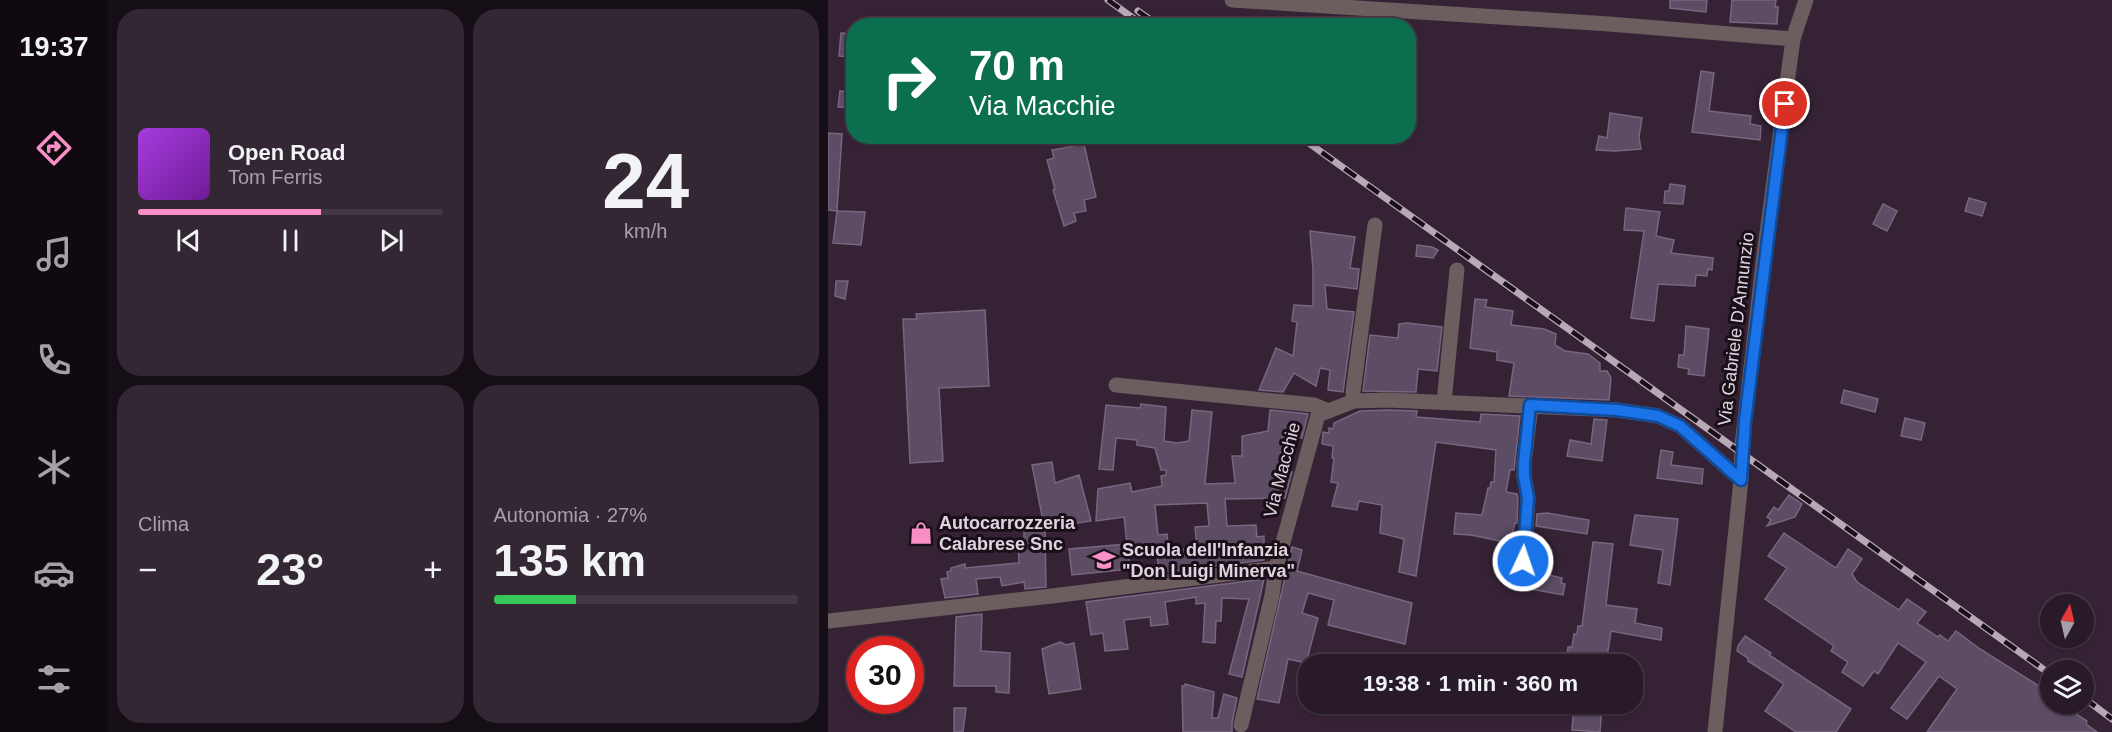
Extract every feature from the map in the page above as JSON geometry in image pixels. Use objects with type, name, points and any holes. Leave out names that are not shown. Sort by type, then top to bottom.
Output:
[{"type":"street","points":[[1232,0],[1609,24],[1793,39]]},
{"type":"street","name":"Via Gabriele D'Annunzio","points":[[1717,701],[1741,480],[1742,445],[1764,255],[1793,39],[1806,0]]},
{"type":"street","points":[[1354,401],[1353,392],[1375,225]]},
{"type":"street","points":[[1444,402],[1457,270]]},
{"type":"street","points":[[1116,385],[1314,405],[1328,411]]},
{"type":"street","name":"Via Macchie","points":[[1276,568],[1318,415],[1354,401],[1530,405],[1617,410],[1658,416],[1680,426],[1741,480]]},
{"type":"street","points":[[1522,577],[1528,498],[1524,463],[1530,405]]},
{"type":"street","points":[[828,621],[1276,568],[1272,595],[1241,725]]},
{"type":"street","points":[[1706,732],[1717,701]]},
{"type":"street","points":[[1715,732],[1717,701]]},
{"type":"building","points":[[1670,0],[1707,0],[1706,12],[1670,8]]},
{"type":"building","points":[[1732,0],[1776,0],[1777,24],[1730,22]]},
{"type":"building","points":[[841,33],[846,33],[846,56],[839,56]]},
{"type":"building","points":[[1701,71],[1714,73],[1709,111],[1751,116],[1750,124],[1761,126],[1760,140],[1692,132]]},
{"type":"building","points":[[840,91],[846,91],[846,108],[838,107]]},
{"type":"building","points":[[1610,113],[1642,118],[1639,137],[1641,149],[1596,150],[1599,136],[1607,138]]},
{"type":"building","points":[[828,133],[842,134],[837,211],[828,210]]},
{"type":"building","points":[[1084,144],[1096,197],[1084,200],[1086,211],[1074,213],[1076,221],[1064,226],[1047,160],[1054,158],[1052,150]]},
{"type":"building","points":[[1670,184],[1685,186],[1683,204],[1664,203],[1665,191],[1669,191]]},
{"type":"building","points":[[1969,198],[1986,203],[1982,216],[1965,211]]},
{"type":"building","points":[[1883,204],[1897,211],[1887,231],[1873,224]]},
{"type":"building","points":[[1626,208],[1660,212],[1656,236],[1674,240],[1671,253],[1713,258],[1712,270],[1708,269],[1707,276],[1696,275],[1695,286],[1658,284],[1654,321],[1631,318],[1644,231],[1624,230]]},
{"type":"building","points":[[837,211],[865,212],[861,245],[833,243]]},
{"type":"building","points":[[1310,231],[1355,237],[1350,268],[1359,269],[1357,289],[1325,285],[1327,309],[1354,312],[1343,392],[1328,390],[1330,370],[1320,368],[1316,386],[1294,373],[1283,392],[1259,390],[1276,348],[1293,356],[1297,322],[1292,321],[1294,305],[1313,306]]},
{"type":"building","points":[[1417,245],[1438,250],[1433,258],[1416,256]]},
{"type":"building","points":[[836,281],[848,281],[845,299],[835,296]]},
{"type":"building","points":[[1475,299],[1487,300],[1485,307],[1513,311],[1511,325],[1544,329],[1556,334],[1555,345],[1565,351],[1588,354],[1600,363],[1600,371],[1607,371],[1611,378],[1609,400],[1509,396],[1514,363],[1497,360],[1497,352],[1470,348]]},
{"type":"building","points":[[985,310],[989,386],[939,388],[943,461],[910,463],[903,319],[917,319],[916,314]]},
{"type":"building","points":[[1399,324],[1442,327],[1437,371],[1418,369],[1416,392],[1363,391],[1370,335],[1398,338]]},
{"type":"building","points":[[1686,326],[1709,329],[1704,376],[1688,374],[1689,369],[1678,367],[1679,355],[1684,355]]},
{"type":"building","points":[[1844,390],[1878,399],[1875,412],[1841,403]]},
{"type":"building","points":[[1141,404],[1166,407],[1164,441],[1177,443],[1189,441],[1192,410],[1212,412],[1205,484],[1235,483],[1232,456],[1242,456],[1242,436],[1268,431],[1270,410],[1308,414],[1302,438],[1282,437],[1280,471],[1292,472],[1285,498],[1225,499],[1227,526],[1256,525],[1257,537],[1264,536],[1264,560],[1159,573],[1156,545],[1128,547],[1130,569],[1072,575],[1069,549],[1127,544],[1124,517],[1096,521],[1098,489],[1130,483],[1132,492],[1162,486],[1161,476],[1166,475],[1166,470],[1161,470],[1155,448],[1137,445],[1137,440],[1116,438],[1113,470],[1099,469],[1106,405],[1140,408]],"holes":[[[1207,503],[1209,526],[1195,527],[1197,548],[1169,550],[1167,534],[1158,535],[1155,505]]]},
{"type":"building","points":[[1360,411],[1417,411],[1416,417],[1480,422],[1481,414],[1520,416],[1514,470],[1510,470],[1506,492],[1517,494],[1518,499],[1517,523],[1515,523],[1510,543],[1454,534],[1456,513],[1482,515],[1488,488],[1491,482],[1494,482],[1496,450],[1436,442],[1416,576],[1399,572],[1404,539],[1380,533],[1382,505],[1359,501],[1357,510],[1332,506],[1338,483],[1331,482],[1333,446],[1322,444],[1323,432],[1329,433],[1329,428],[1333,429],[1334,423]]},
{"type":"building","points":[[1905,418],[1925,423],[1921,440],[1901,436]]},
{"type":"building","points":[[1594,419],[1607,420],[1602,461],[1567,456],[1570,440],[1591,444]]},
{"type":"building","points":[[1661,450],[1673,452],[1671,465],[1703,469],[1702,484],[1657,478]]},
{"type":"building","points":[[1052,462],[1055,483],[1079,475],[1091,521],[1045,528],[1046,587],[1025,589],[1024,582],[1002,586],[1000,577],[976,579],[978,594],[945,598],[941,579],[948,578],[947,572],[951,571],[951,568],[965,564],[965,568],[1019,563],[1018,543],[1024,544],[1024,527],[1044,526],[1032,465]]},
{"type":"building","points":[[1789,495],[1802,504],[1795,517],[1767,526],[1771,520],[1767,517],[1774,507],[1778,510]]},
{"type":"building","points":[[1547,513],[1589,520],[1587,534],[1536,526],[1537,514]]},
{"type":"building","points":[[1635,515],[1678,519],[1670,585],[1658,583],[1663,550],[1630,545]]},
{"type":"building","points":[[1784,533],[1836,568],[1848,549],[1862,559],[1852,574],[1857,582],[1899,610],[1907,599],[1926,612],[1917,623],[1938,637],[1940,635],[1948,641],[1956,631],[2040,687],[2040,714],[2076,714],[2097,732],[1927,732],[1957,689],[1939,676],[1907,719],[1891,708],[1926,662],[1898,643],[1878,674],[1874,671],[1863,686],[1842,672],[1848,662],[1831,651],[1834,646],[1765,599],[1787,568],[1768,556]]},
{"type":"building","points":[[1593,542],[1613,544],[1606,605],[1637,609],[1635,623],[1662,628],[1661,640],[1611,631],[1608,654],[1567,654],[1568,647],[1572,647],[1578,626],[1582,626]]},
{"type":"building","points":[[1292,547],[1302,550],[1297,571],[1412,603],[1405,644],[1328,625],[1334,600],[1308,593],[1302,613],[1318,618],[1308,654],[1298,654],[1298,661],[1288,659],[1279,703],[1257,699]]},
{"type":"building","points":[[1534,558],[1546,560],[1545,568],[1550,569],[1549,575],[1562,578],[1561,583],[1565,584],[1563,595],[1525,588],[1533,578]]},
{"type":"building","points":[[1264,579],[1242,677],[1229,674],[1249,599],[1222,598],[1221,621],[1216,621],[1215,643],[1203,642],[1205,603],[1196,604],[1196,597],[1165,602],[1168,624],[1151,626],[1150,617],[1124,620],[1128,649],[1105,651],[1103,633],[1091,635],[1086,602]]},
{"type":"building","points":[[982,614],[981,651],[1010,653],[1009,693],[996,692],[996,686],[954,686],[956,617]]},
{"type":"building","points":[[1745,636],[1771,653],[1769,655],[1851,709],[1836,732],[1796,732],[1765,711],[1784,684],[1748,661],[1748,658],[1737,651]]},
{"type":"building","points":[[1060,642],[1066,645],[1074,643],[1081,689],[1049,694],[1042,649]]},
{"type":"building","points":[[1185,684],[1214,692],[1212,718],[1218,718],[1224,694],[1237,698],[1232,732],[1183,732],[1182,686]]},
{"type":"building","points":[[954,708],[966,708],[963,732],[954,732]]},
{"type":"building","points":[[1573,714],[1601,714],[1600,732],[1572,730]]},
{"type":"railway","points":[[1108,0],[1133,18]]},
{"type":"railway","points":[[1138,11],[1148,18]]},
{"type":"railway","points":[[1310,144],[2040,667]]},
{"type":"railway","points":[[2094,706],[2112,719]]},
{"type":"place","name":"Autocarrozzeria Calabrese Snc","points":[[921,533]]},
{"type":"place","name":"Scuola dell'Infanzia \"Don Luigi Minerva\"","points":[[1104,560]]},
{"type":"route","points":[[1523,561],[1528,498],[1524,463],[1530,405],[1617,410],[1658,416],[1680,426],[1741,480],[1742,445],[1764,255],[1785,104]]}]
